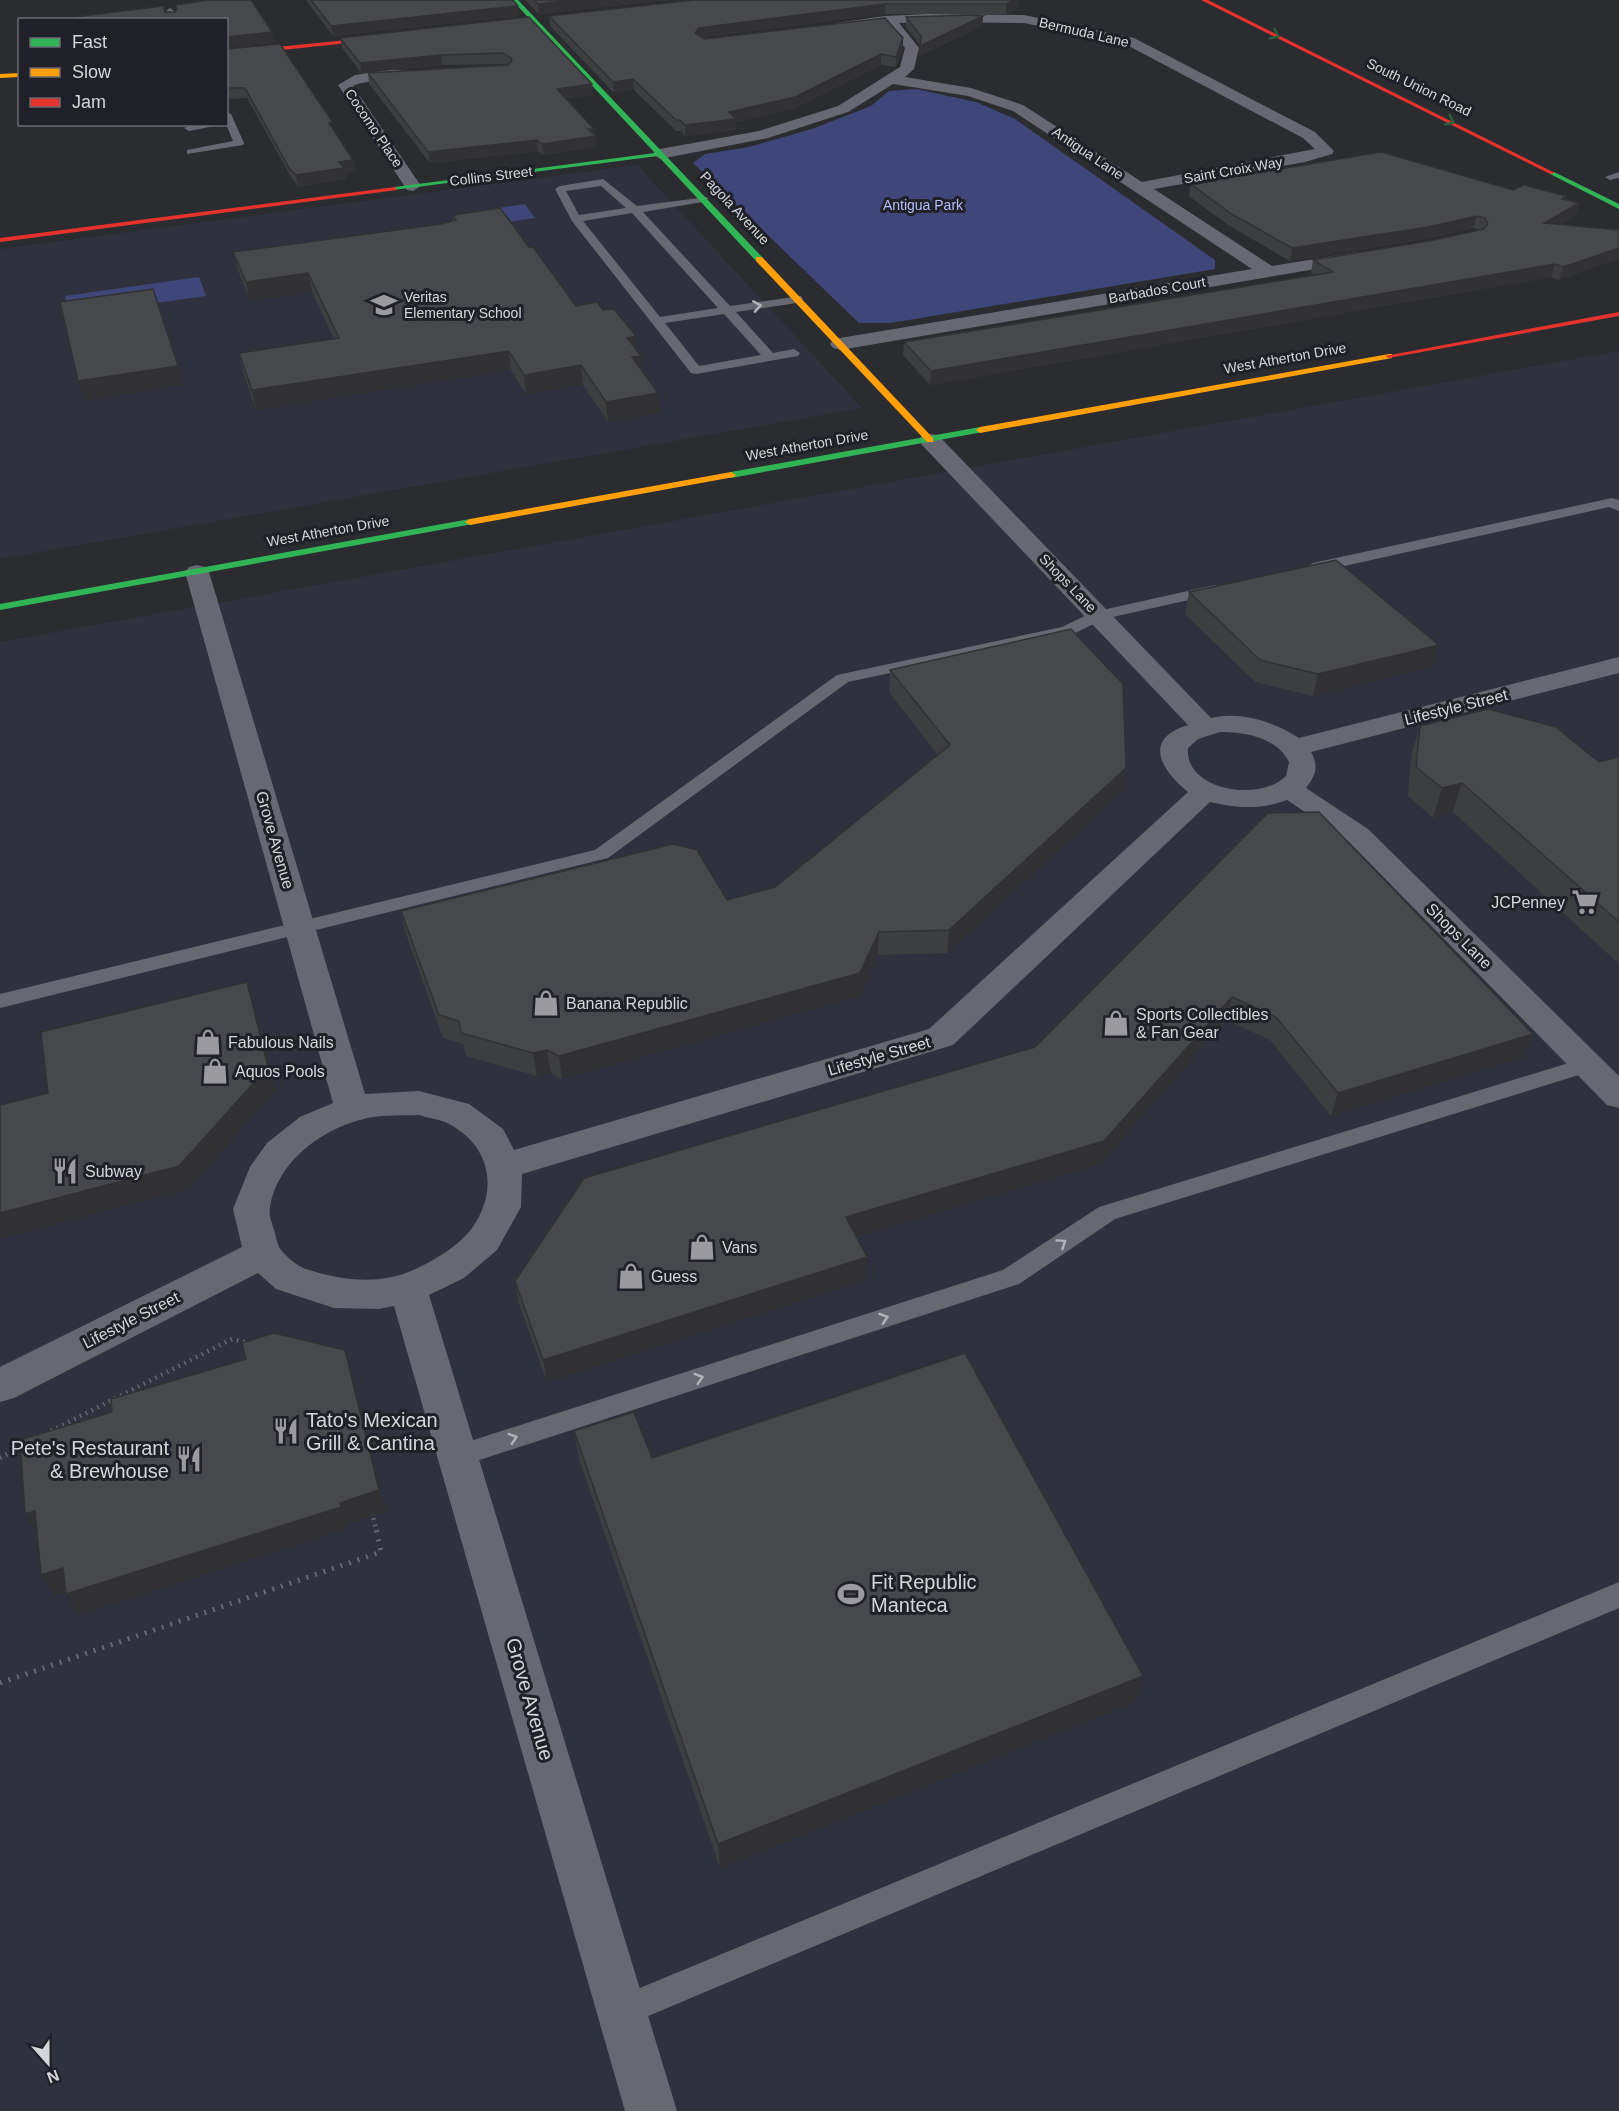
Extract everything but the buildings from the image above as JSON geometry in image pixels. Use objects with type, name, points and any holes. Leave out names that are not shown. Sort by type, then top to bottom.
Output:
[{"type":"street","name":"Pagola Avenue","points":[[515,0],[541,20],[660,154],[930,440]]},
{"type":"street","name":"South Union Road","points":[[1204,0],[1429,110],[1619,207]]},
{"type":"street","points":[[1225,0],[1281,23]]},
{"type":"street","points":[[1036,21],[1052,11]]},
{"type":"street","name":"Bermuda Lane","points":[[829,27],[885,20],[971,17],[1036,21],[1130,41],[1309,135],[1326,151]]},
{"type":"street","points":[[512,23],[541,20]]},
{"type":"street","name":"Collins Street","points":[[0,240],[660,154],[762,135],[843,109],[907,69],[912,48],[898,29],[885,20]]},
{"type":"street","points":[[228,54],[405,34]]},
{"type":"street","name":"Cocomo Place","points":[[413,186],[345,85],[351,81],[371,77],[425,73]]},
{"type":"street","points":[[0,76],[18,75]]},
{"type":"street","name":"Antigua Lane","points":[[890,80],[954,87],[990,95],[1032,115],[1267,271]]},
{"type":"street","name":"Saint Croix Way","points":[[1139,187],[1305,157],[1326,151]]},
{"type":"street","name":"Barbados Court","points":[[840,344],[1380,253]]},
{"type":"street","name":"West Atherton Drive","points":[[0,607],[1619,314]]},
{"type":"street","name":"Shops Lane","points":[[930,440],[1205,727]]},
{"type":"street","name":"Grove Avenue","points":[[196,572],[352,1109]]},
{"type":"street","name":"Lifestyle Street","points":[[1293,748],[1619,665]]},
{"type":"street","points":[[1238,724],[1276,735],[1293,748],[1300,756],[1303,767],[1301,778],[1289,789],[1261,799],[1238,799],[1205,790],[1183,777],[1174,765],[1172,754],[1176,743],[1186,734],[1205,727],[1238,724]]},
{"type":"street","name":"Shops Lane","points":[[1289,789],[1358,835],[1619,1096]]},
{"type":"street","name":"Lifestyle Street","points":[[506,1166],[941,1037],[1205,790]]},
{"type":"street","points":[[419,1103],[457,1113],[491,1138],[506,1166],[503,1208],[484,1240],[451,1268],[408,1288],[380,1294],[334,1293],[289,1279],[262,1254],[251,1209],[262,1176],[279,1152],[312,1126],[352,1109],[377,1104],[419,1103]]},
{"type":"street","name":"Lifestyle Street","points":[[0,1386],[262,1254]]},
{"type":"street","name":"Grove Avenue","points":[[408,1288],[651,2111]]},
{"type":"lane","points":[[191,152],[239,143],[228,124]]},
{"type":"lane","points":[[189,128],[200,126]]},
{"type":"lane","points":[[770,357],[634,209],[603,182],[560,189],[576,219],[696,370],[770,357],[794,352]]},
{"type":"lane","points":[[576,219],[703,199]]},
{"type":"lane","points":[[657,321],[797,299]]},
{"type":"lane","points":[[1294,572],[1612,502],[1619,507]]},
{"type":"lane","points":[[0,1001],[601,854],[843,678],[1067,631],[1099,615],[1226,587]]},
{"type":"lane","points":[[458,1456],[1011,1278],[1107,1213],[1588,1065]]},
{"type":"lane","points":[[622,2012],[1619,1595]]},
{"type":"path","points":[[42,1436],[232,1339],[254,1344]]},
{"type":"path","points":[[0,1458],[32,1442]]},
{"type":"path","points":[[0,1683],[381,1552],[371,1505]]},
{"type":"shaded area","name":"Veritas Elementary School","points":[[637,165],[862,408],[0,559],[0,249]]},
{"type":"shaded area","points":[[1619,351],[1619,2111],[0,2111],[0,642]]},
{"type":"green space","name":"Antigua Park","points":[[916,89],[976,102],[1015,119],[1215,260],[1215,269],[891,323],[859,323],[693,163],[705,154],[749,147],[812,129],[871,106],[889,91]]},
{"type":"green space","points":[[525,204],[535,218],[502,223],[492,209]]},
{"type":"green space","points":[[199,277],[206,296],[69,315],[65,296]]},
{"type":"traffic: fast","points":[[515,0],[759,259]]},
{"type":"traffic: fast","points":[[395,189],[660,154]]},
{"type":"traffic: fast","points":[[1552,173],[1619,207]]},
{"type":"traffic: fast","points":[[731,475],[980,430]]},
{"type":"traffic: fast","points":[[0,607],[470,522]]},
{"type":"traffic: slow","points":[[0,76],[18,75]]},
{"type":"traffic: slow","points":[[759,259],[930,440]]},
{"type":"traffic: slow","points":[[980,430],[1389,356]]},
{"type":"traffic: slow","points":[[470,522],[731,475]]},
{"type":"traffic: jam","points":[[1204,0],[1552,173]]},
{"type":"traffic: jam","points":[[228,54],[386,37]]},
{"type":"traffic: jam","points":[[0,240],[395,189]]},
{"type":"traffic: jam","points":[[1389,356],[1619,314]]},
{"type":"place","name":"Veritas Elementary School","points":[[384,305]]},
{"type":"place","name":"JCPenney","points":[[1585,902]]},
{"type":"place","name":"Banana Republic","points":[[546,1003]]},
{"type":"place","name":"Sports Collectibles & Fan Gear","points":[[1116,1023]]},
{"type":"place","name":"Fabulous Nails","points":[[208,1042]]},
{"type":"place","name":"Aquos Pools","points":[[215,1071]]},
{"type":"place","name":"Subway","points":[[65,1171]]},
{"type":"place","name":"Vans","points":[[702,1247]]},
{"type":"place","name":"Guess","points":[[631,1276]]},
{"type":"place","name":"Tato's Mexican Grill & Cantina","points":[[286,1431]]},
{"type":"place","name":"Pete's Restaurant & Brewhouse","points":[[189,1459]]},
{"type":"place","name":"Fit Republic Manteca","points":[[851,1594]]}]
